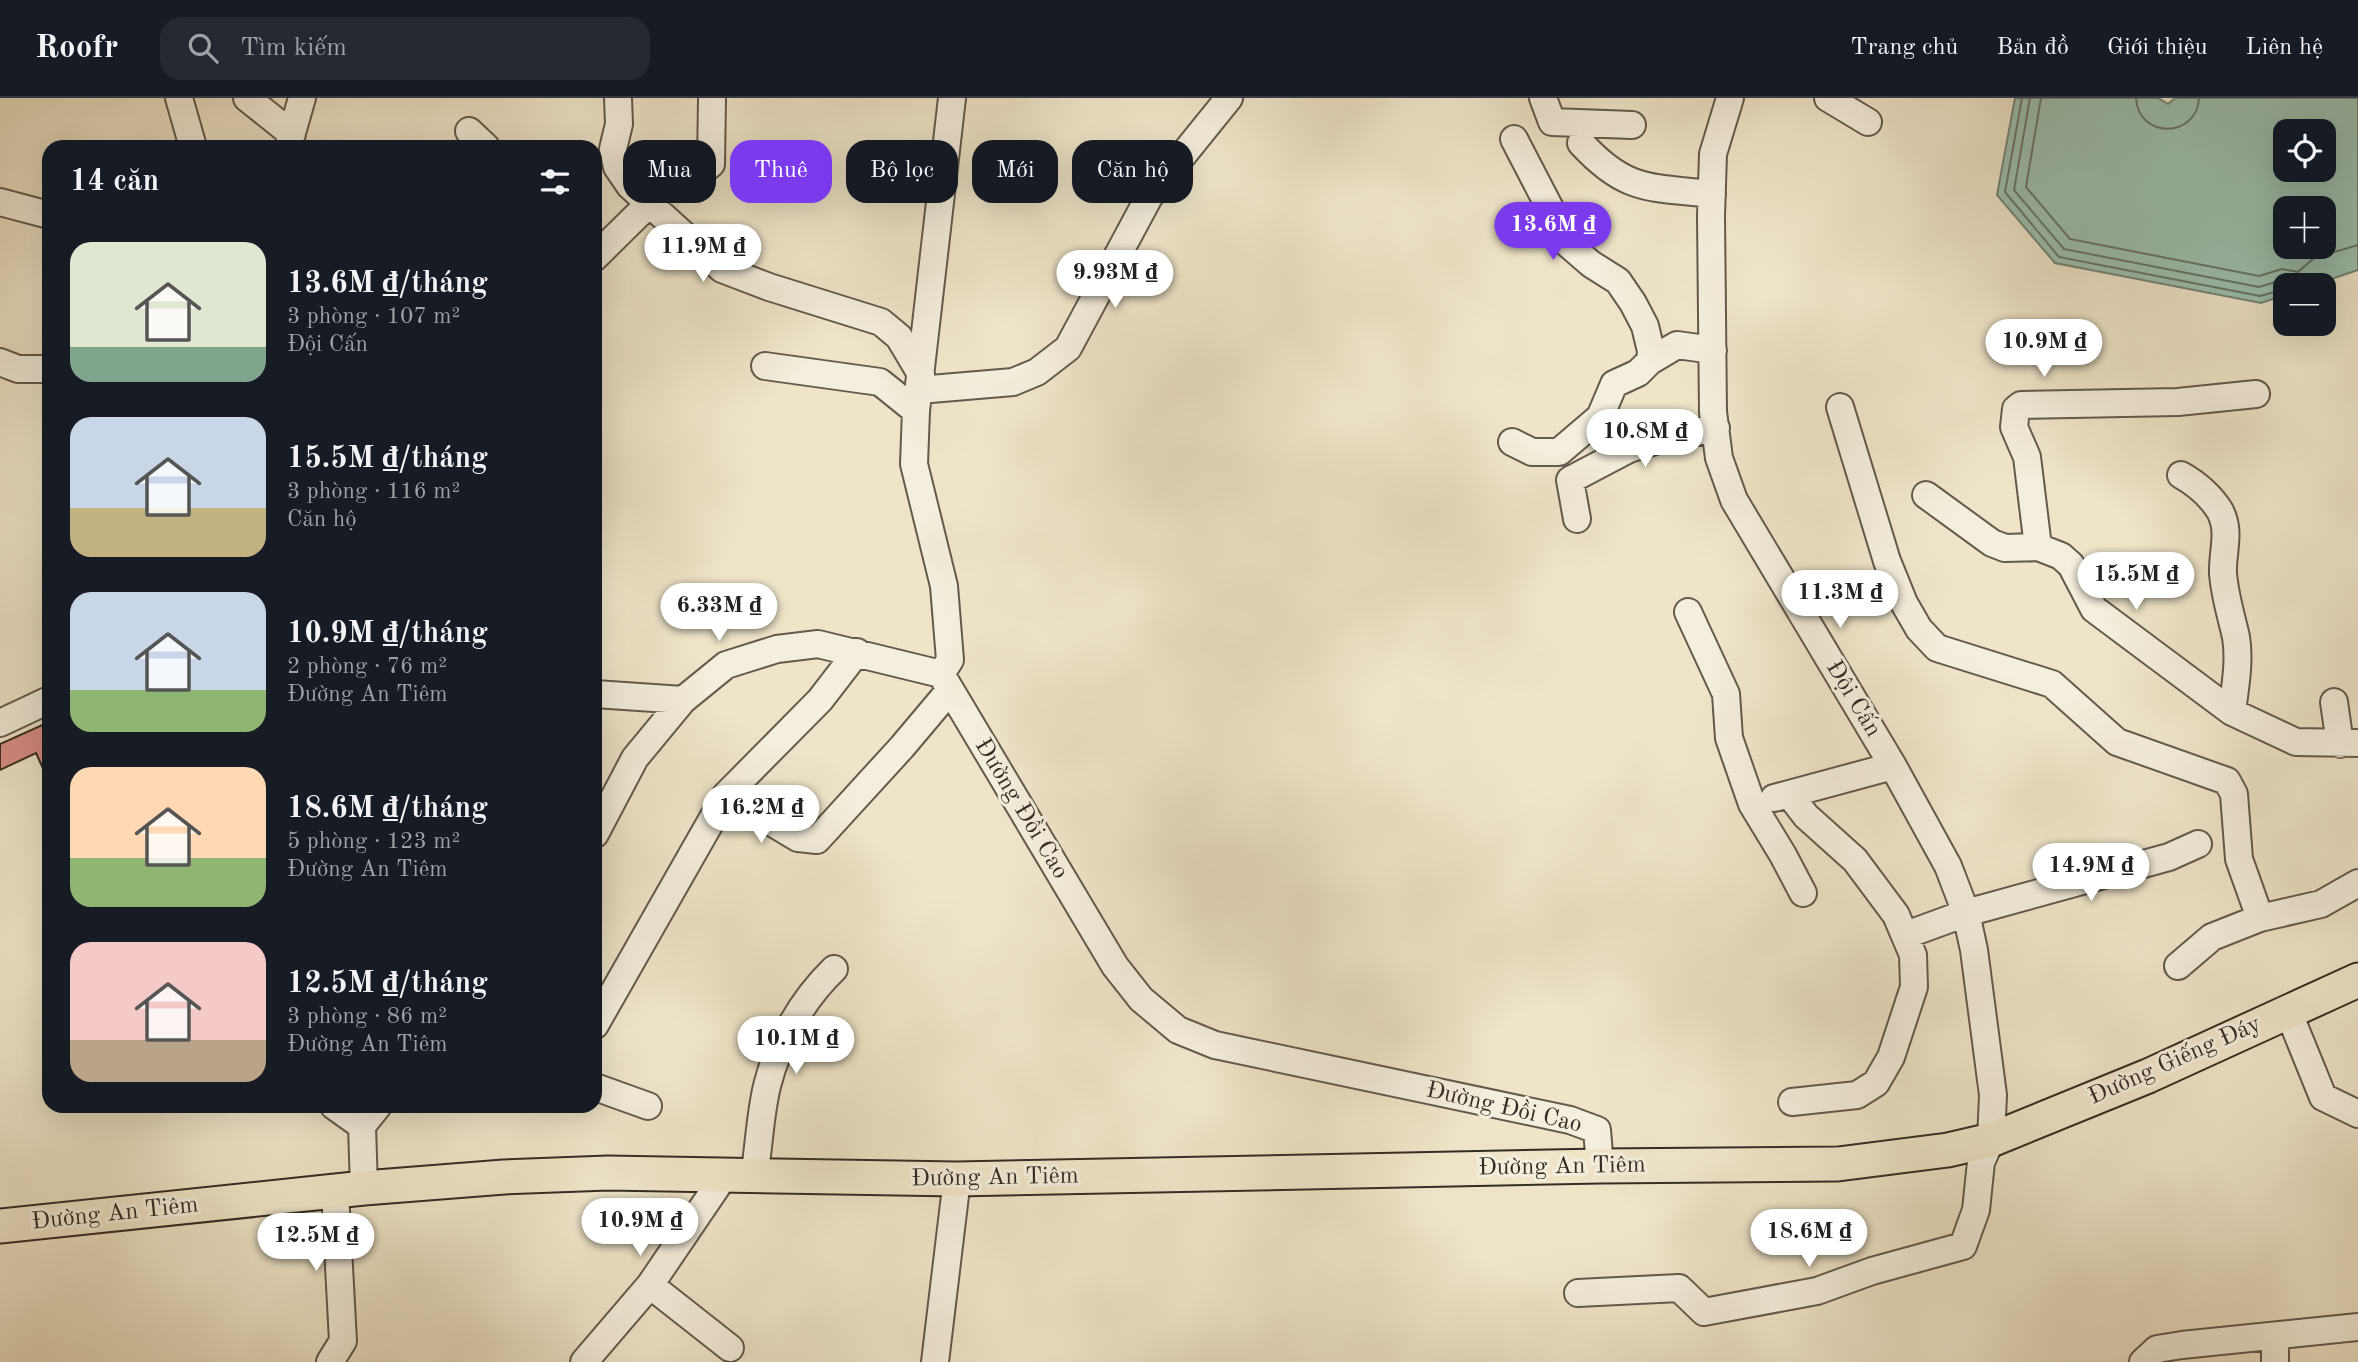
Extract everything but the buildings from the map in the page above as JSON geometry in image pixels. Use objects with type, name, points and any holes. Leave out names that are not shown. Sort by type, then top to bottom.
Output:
[{"type":"main road","name":"Đường Giếng Đáy","points":[[1991,1140],[2148,1076],[2358,980]]},
{"type":"main road","name":"Đường An Tiêm","points":[[0,1226],[350,1190],[608,1173],[957,1179],[1838,1164],[1948,1150],[1991,1140]]},
{"type":"street","points":[[179,98],[191,140]]},
{"type":"street","points":[[247,98],[290,140],[302,98]]},
{"type":"street","points":[[618,98],[619,124],[613,149],[617,167],[630,186],[722,269],[769,287],[881,322],[899,337],[919,392]]},
{"type":"street","points":[[602,250],[674,182],[706,169],[711,164],[712,98]]},
{"type":"street","points":[[726,795],[798,838],[817,840],[902,747],[946,682],[950,660],[945,598],[914,464],[919,392],[952,98]]},
{"type":"street","points":[[765,366],[880,382],[919,392],[1013,382],[1037,373],[1068,348],[1149,197],[1229,98]]},
{"type":"street","points":[[1543,98],[1552,122],[1632,125]]},
{"type":"street","name":"Đội Cấn","points":[[1578,1293],[1679,1288],[1704,1312],[1817,1292],[1872,1271],[1963,1246],[1976,1210],[1981,1162],[1991,1140],[1993,1095],[1974,950],[1966,913],[1948,866],[1893,766],[1734,500],[1719,458],[1713,350],[1713,154],[1730,98]]},
{"type":"street","points":[[1828,98],[1868,122]]},
{"type":"street","points":[[1514,139],[1569,245],[1591,264],[1618,281],[1633,303],[1645,327],[1651,351],[1650,361]]},
{"type":"street","points":[[1581,143],[1602,166],[1619,178],[1642,186],[1712,194]]},
{"type":"street","points":[[0,202],[42,213]]},
{"type":"street","points":[[1512,442],[1532,453],[1559,452],[1600,417],[1614,384],[1638,373],[1650,361],[1677,345],[1713,350]]},
{"type":"street","points":[[0,362],[18,369],[42,369]]},
{"type":"street","points":[[2038,547],[2027,457],[2014,427],[2016,409],[2021,405],[2178,402],[2256,394]]},
{"type":"street","points":[[1840,407],[1887,561],[1904,603],[1919,629],[1937,648],[2052,684],[2117,742],[2227,781],[2234,794],[2239,859],[2260,918]]},
{"type":"street","points":[[1577,519],[1570,480],[1629,449],[1665,438],[1716,428]]},
{"type":"street","points":[[2181,475],[2201,486],[2220,511],[2227,531],[2223,565],[2225,601],[2236,639],[2237,662],[2232,712]]},
{"type":"street","points":[[1926,495],[1992,543],[2005,548],[2038,547],[2061,556],[2071,565],[2094,609],[2232,712],[2296,741],[2349,744],[2333,702]]},
{"type":"street","points":[[1688,612],[1726,694],[1729,738],[1752,804],[1783,855],[1802,894]]},
{"type":"street","points":[[602,821],[635,758],[683,700],[726,665],[777,649],[818,644],[858,652],[946,682]]},
{"type":"street","points":[[602,1013],[726,795],[820,700],[858,652]]},
{"type":"street","name":"Đường Đồi Cao","points":[[946,682],[1115,966],[1141,999],[1178,1030],[1215,1045],[1279,1060],[1570,1120],[1597,1130],[1600,1166]]},
{"type":"street","points":[[602,694],[683,700]]},
{"type":"street","points":[[0,723],[42,703]]},
{"type":"street","points":[[1752,804],[1893,766]]},
{"type":"street","points":[[1788,794],[1806,816],[1855,860],[1896,915],[1913,955],[1914,987],[1891,1057],[1877,1083],[1857,1095],[1792,1102]]},
{"type":"street","points":[[1906,935],[1966,913],[2169,857],[2198,844]]},
{"type":"street","points":[[2178,966],[2212,937],[2260,918],[2321,904],[2358,883]]},
{"type":"street","points":[[584,1362],[739,1177],[785,1036],[814,989],[834,969]]},
{"type":"street","points":[[2288,1011],[2323,1097],[2358,1114]]},
{"type":"street","points":[[602,1089],[648,1105]]},
{"type":"street","points":[[330,1362],[343,1341],[350,1190],[370,1116]]},
{"type":"street","points":[[935,1362],[957,1179]]},
{"type":"street","points":[[650,1285],[730,1348]]},
{"type":"street","points":[[2143,1362],[2157,1349],[2358,1327]]},
{"type":"street","points":[[2275,1336],[2275,1362]]},
{"type":"water","points":[[2015,98],[2158,98],[2168,104],[2175,98],[2358,98],[2358,270],[2336,278],[2336,273],[2273,273],[2273,299],[2261,303],[2055,263],[1997,195]]}]
